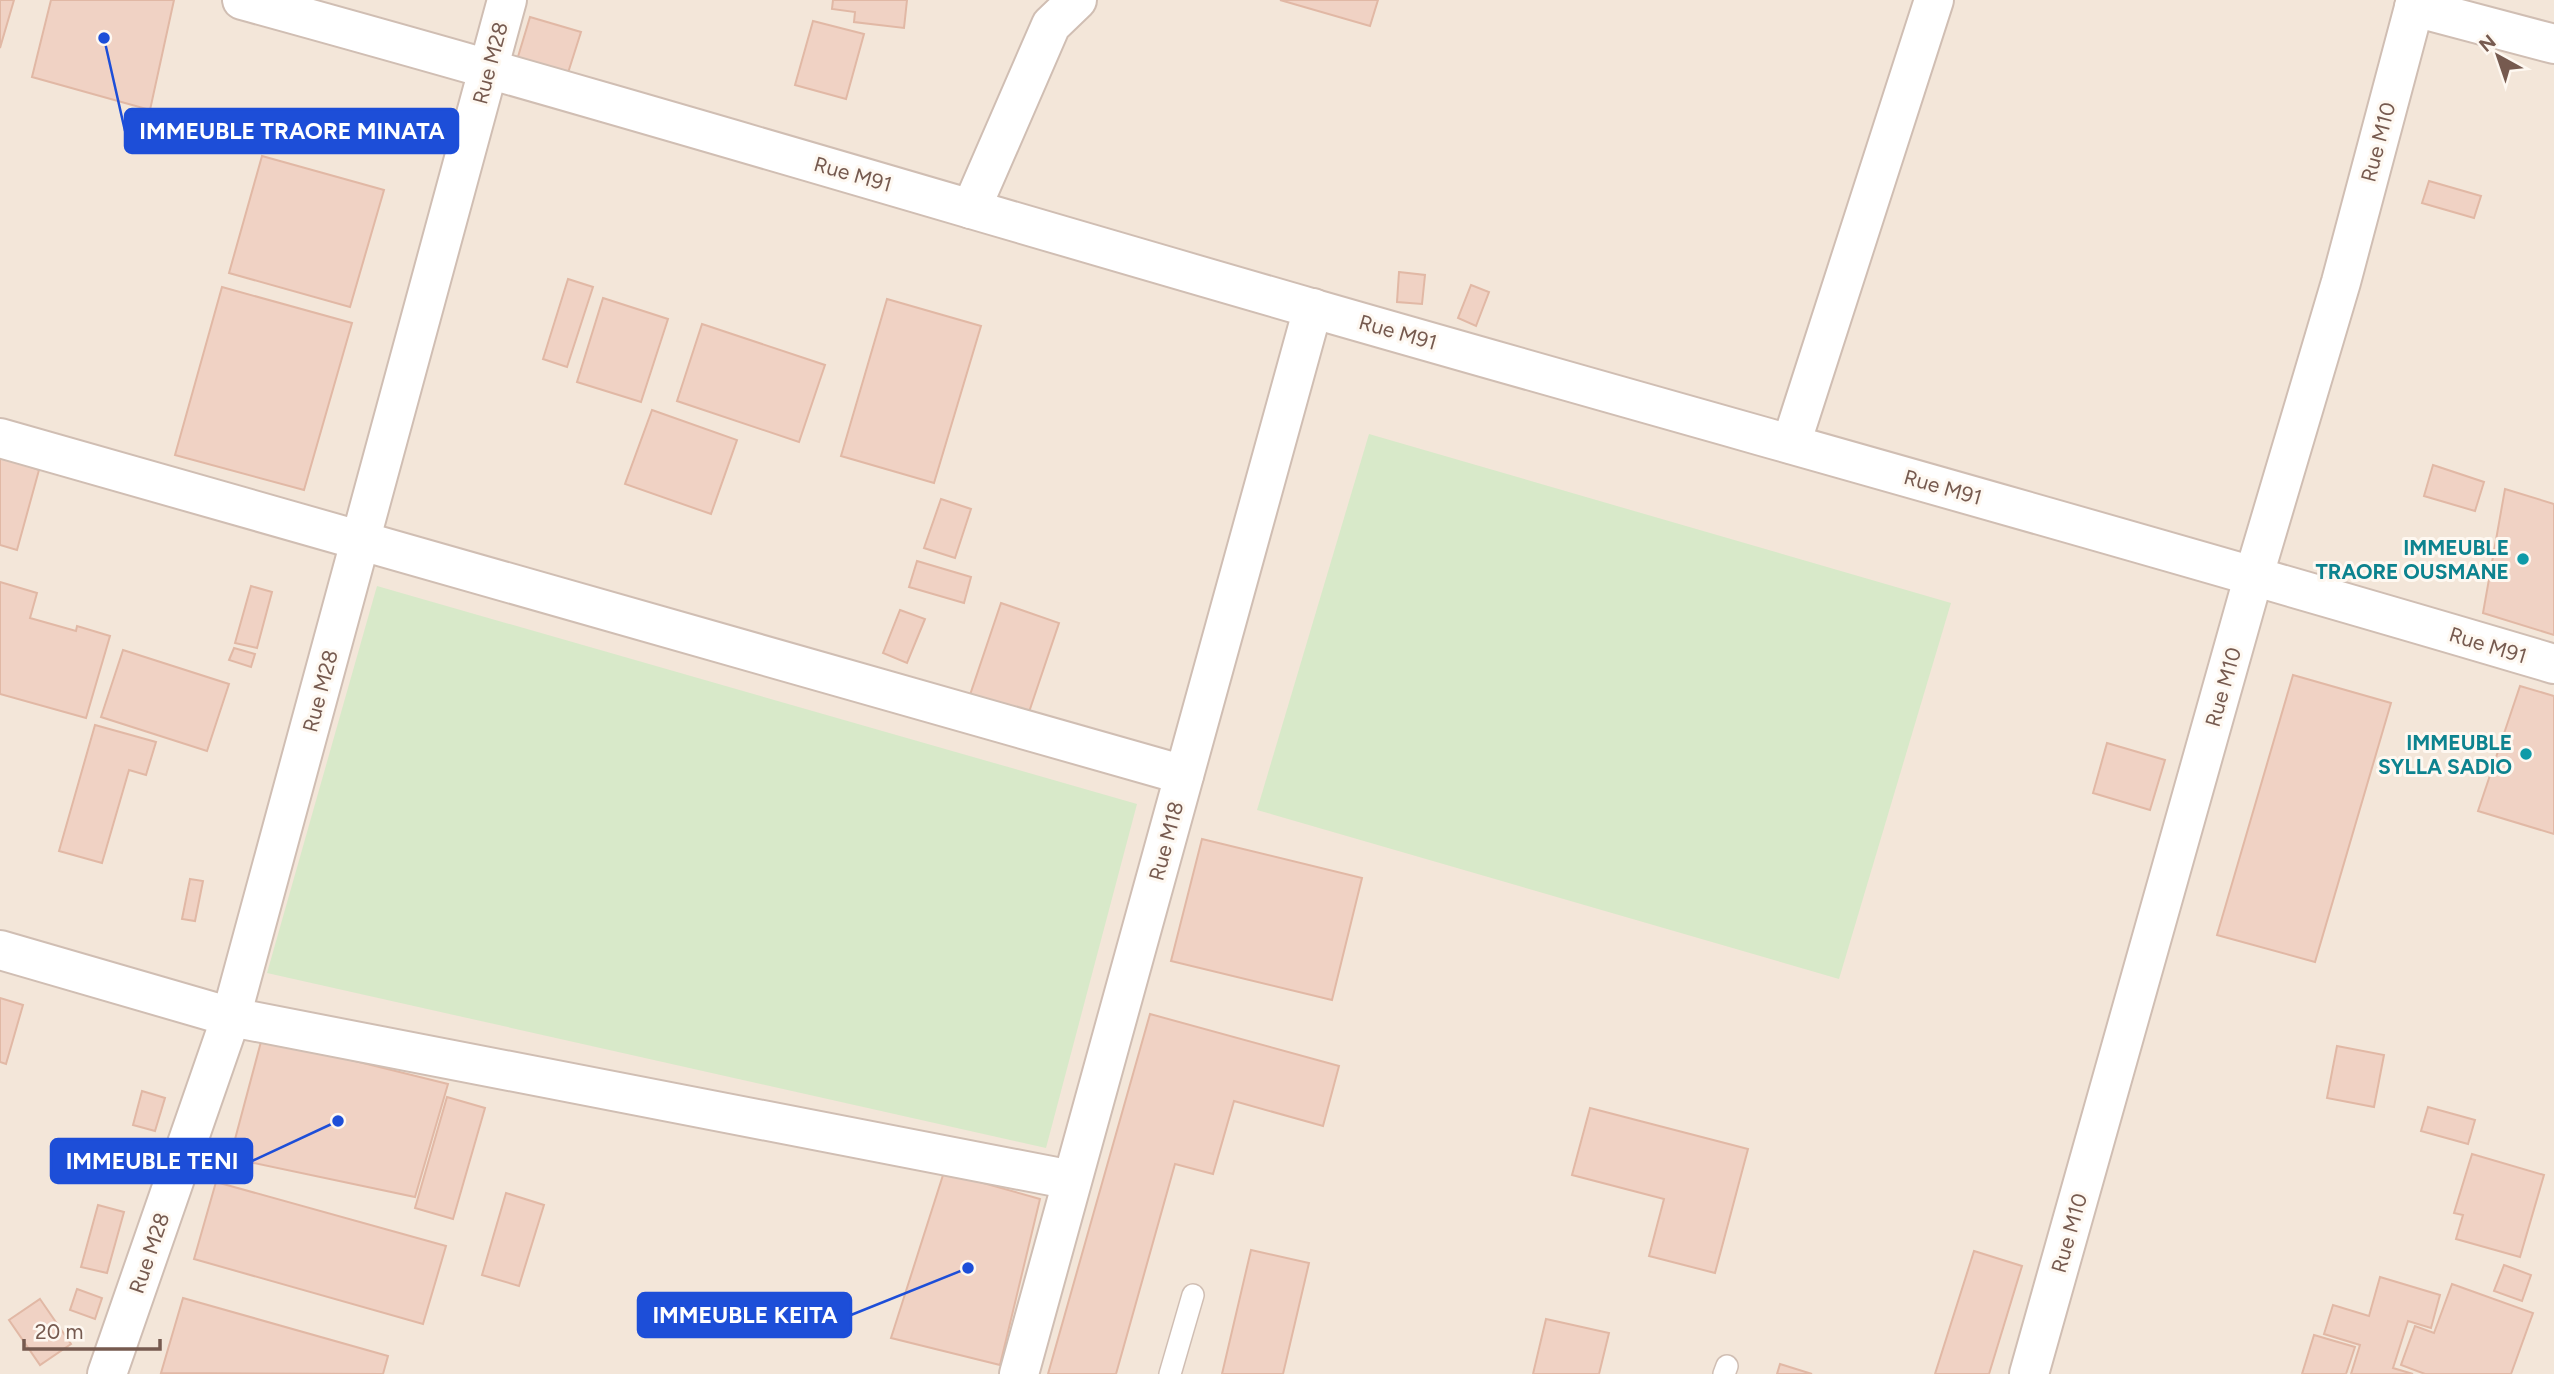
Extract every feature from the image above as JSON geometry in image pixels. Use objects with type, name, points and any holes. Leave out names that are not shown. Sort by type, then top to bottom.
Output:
[{"type":"street","name":"Rue M91","points":[[242,0],[489,68],[1313,308],[2254,575],[2554,664]]},
{"type":"street","name":"Rue M28","points":[[107,1374],[231,1017],[507,0]]},
{"type":"street","points":[[971,209],[1051,25],[1077,0]]},
{"type":"street","points":[[1791,444],[1934,0]]},
{"type":"street","points":[[2415,4],[2554,44]]},
{"type":"street","name":"Rue M10","points":[[2029,1374],[2254,575],[2340,282],[2415,4]]},
{"type":"street","name":"Rue M18","points":[[1019,1374],[1313,308]]},
{"type":"street","points":[[0,438],[1184,775]]},
{"type":"street","points":[[0,950],[231,1017],[1072,1180]]},
{"type":"lane","points":[[1170,1374],[1193,1295]]},
{"type":"shaded area","points":[[0,0],[2554,0],[2554,1374],[0,1374]]},
{"type":"green space","points":[[1369,434],[1951,603],[1839,979],[1257,810]]},
{"type":"green space","points":[[377,586],[1137,804],[1046,1148],[267,973]]},
{"type":"building","points":[[0,0],[14,0],[0,48]]},
{"type":"building","points":[[51,0],[174,0],[150,110],[32,77]]},
{"type":"building","points":[[833,0],[907,0],[904,28],[854,22],[855,12],[832,9]]},
{"type":"building","points":[[1280,0],[1378,0],[1370,26]]},
{"type":"building","points":[[530,17],[581,32],[567,76],[517,60]]},
{"type":"building","points":[[813,21],[864,34],[846,99],[795,85]]},
{"type":"building","points":[[262,156],[384,190],[350,307],[229,273]]},
{"type":"building","points":[[2429,181],[2481,196],[2474,218],[2422,203]]},
{"type":"building","points":[[1399,272],[1425,275],[1422,304],[1397,302]]},
{"type":"building","points":[[568,279],[593,287],[567,367],[543,359]]},
{"type":"building","points":[[1471,285],[1489,292],[1476,326],[1458,318]]},
{"type":"building","points":[[222,287],[352,323],[304,490],[175,455]]},
{"type":"building","points":[[603,298],[668,319],[641,402],[577,382]]},
{"type":"building","points":[[887,299],[981,326],[934,483],[841,456]]},
{"type":"building","points":[[702,324],[825,365],[799,442],[677,401]]},
{"type":"building","points":[[652,410],[737,440],[711,514],[625,484]]},
{"type":"building","points":[[0,456],[39,470],[17,550],[0,545]]},
{"type":"building","points":[[2433,465],[2484,482],[2475,511],[2424,496]]},
{"type":"building","name":"IMMEUBLE TRAORE OUSMANE","points":[[2505,489],[2554,504],[2554,635],[2483,613]]},
{"type":"building","points":[[941,499],[971,509],[955,558],[924,548]]},
{"type":"building","points":[[917,561],[971,577],[964,603],[909,587]]},
{"type":"building","points":[[0,582],[37,593],[30,618],[76,631],[77,626],[110,636],[86,718],[0,694]]},
{"type":"building","points":[[251,586],[272,592],[257,648],[235,643]]},
{"type":"building","points":[[1001,603],[1059,623],[1028,715],[970,695]]},
{"type":"building","points":[[900,610],[925,619],[907,663],[883,653]]},
{"type":"building","points":[[234,648],[255,654],[251,667],[229,660]]},
{"type":"building","points":[[123,650],[229,684],[207,751],[101,717]]},
{"type":"building","points":[[2293,675],[2391,703],[2315,962],[2217,935]]},
{"type":"building","name":"IMMEUBLE SYLLA SADIO","points":[[2520,686],[2554,696],[2554,834],[2478,811]]},
{"type":"building","points":[[95,725],[156,742],[146,775],[129,770],[102,863],[59,851]]},
{"type":"building","points":[[2107,743],[2165,760],[2150,810],[2093,793]]},
{"type":"building","points":[[1202,839],[1362,878],[1332,1000],[1171,961]]},
{"type":"building","points":[[190,879],[203,881],[195,921],[182,919]]},
{"type":"building","points":[[0,998],[23,1005],[6,1064],[0,1062]]},
{"type":"building","points":[[1150,1014],[1339,1066],[1323,1126],[1234,1101],[1213,1174],[1175,1164],[1116,1374],[1048,1374]]},
{"type":"building","points":[[262,1038],[448,1084],[415,1197],[230,1158]]},
{"type":"building","points":[[2337,1046],[2384,1055],[2374,1107],[2327,1098]]},
{"type":"building","points":[[142,1091],[165,1098],[155,1131],[133,1125]]},
{"type":"building","points":[[447,1097],[485,1108],[453,1219],[415,1208]]},
{"type":"building","points":[[2428,1107],[2475,1120],[2468,1144],[2421,1131]]},
{"type":"building","points":[[1590,1108],[1748,1149],[1715,1273],[1649,1256],[1664,1199],[1572,1175]]},
{"type":"building","points":[[2472,1154],[2544,1175],[2520,1257],[2456,1239],[2463,1215],[2454,1213]]},
{"type":"building","points":[[944,1172],[1040,1199],[1000,1365],[891,1338]]},
{"type":"building","points":[[216,1182],[446,1246],[423,1324],[194,1259]]},
{"type":"building","points":[[506,1193],[544,1205],[519,1286],[482,1275]]},
{"type":"building","points":[[98,1205],[124,1212],[107,1273],[81,1267]]},
{"type":"building","points":[[1251,1250],[1309,1263],[1283,1374],[1222,1374]]},
{"type":"building","points":[[1974,1251],[2022,1266],[1989,1374],[1935,1374]]},
{"type":"building","points":[[2504,1265],[2531,1275],[2522,1301],[2494,1291]]},
{"type":"building","points":[[2380,1277],[2440,1295],[2431,1328],[2408,1321],[2393,1368],[2413,1374],[2351,1374],[2360,1345],[2324,1334],[2333,1305],[2369,1316]]},
{"type":"building","points":[[2452,1284],[2533,1313],[2511,1374],[2425,1374],[2401,1365],[2415,1326],[2434,1333]]},
{"type":"building","points":[[77,1289],[102,1298],[95,1319],[70,1310]]},
{"type":"building","points":[[183,1298],[388,1356],[383,1374],[161,1373]]},
{"type":"building","points":[[40,1299],[71,1344],[40,1365],[9,1320]]},
{"type":"building","points":[[1546,1319],[1609,1333],[1599,1374],[1533,1374]]},
{"type":"building","points":[[2314,1335],[2355,1347],[2346,1374],[2302,1374]]},
{"type":"building","points":[[1780,1364],[1812,1374],[1777,1374]]},
{"type":"place","name":"IMMEUBLE TRAORE MINATA","points":[[104,38]]},
{"type":"place","name":"IMMEUBLE TRAORE OUSMANE","points":[[2523,559]]},
{"type":"place","name":"IMMEUBLE SYLLA SADIO","points":[[2526,754]]},
{"type":"place","name":"IMMEUBLE TENI","points":[[338,1121]]},
{"type":"place","name":"IMMEUBLE KEITA","points":[[968,1268]]}]
